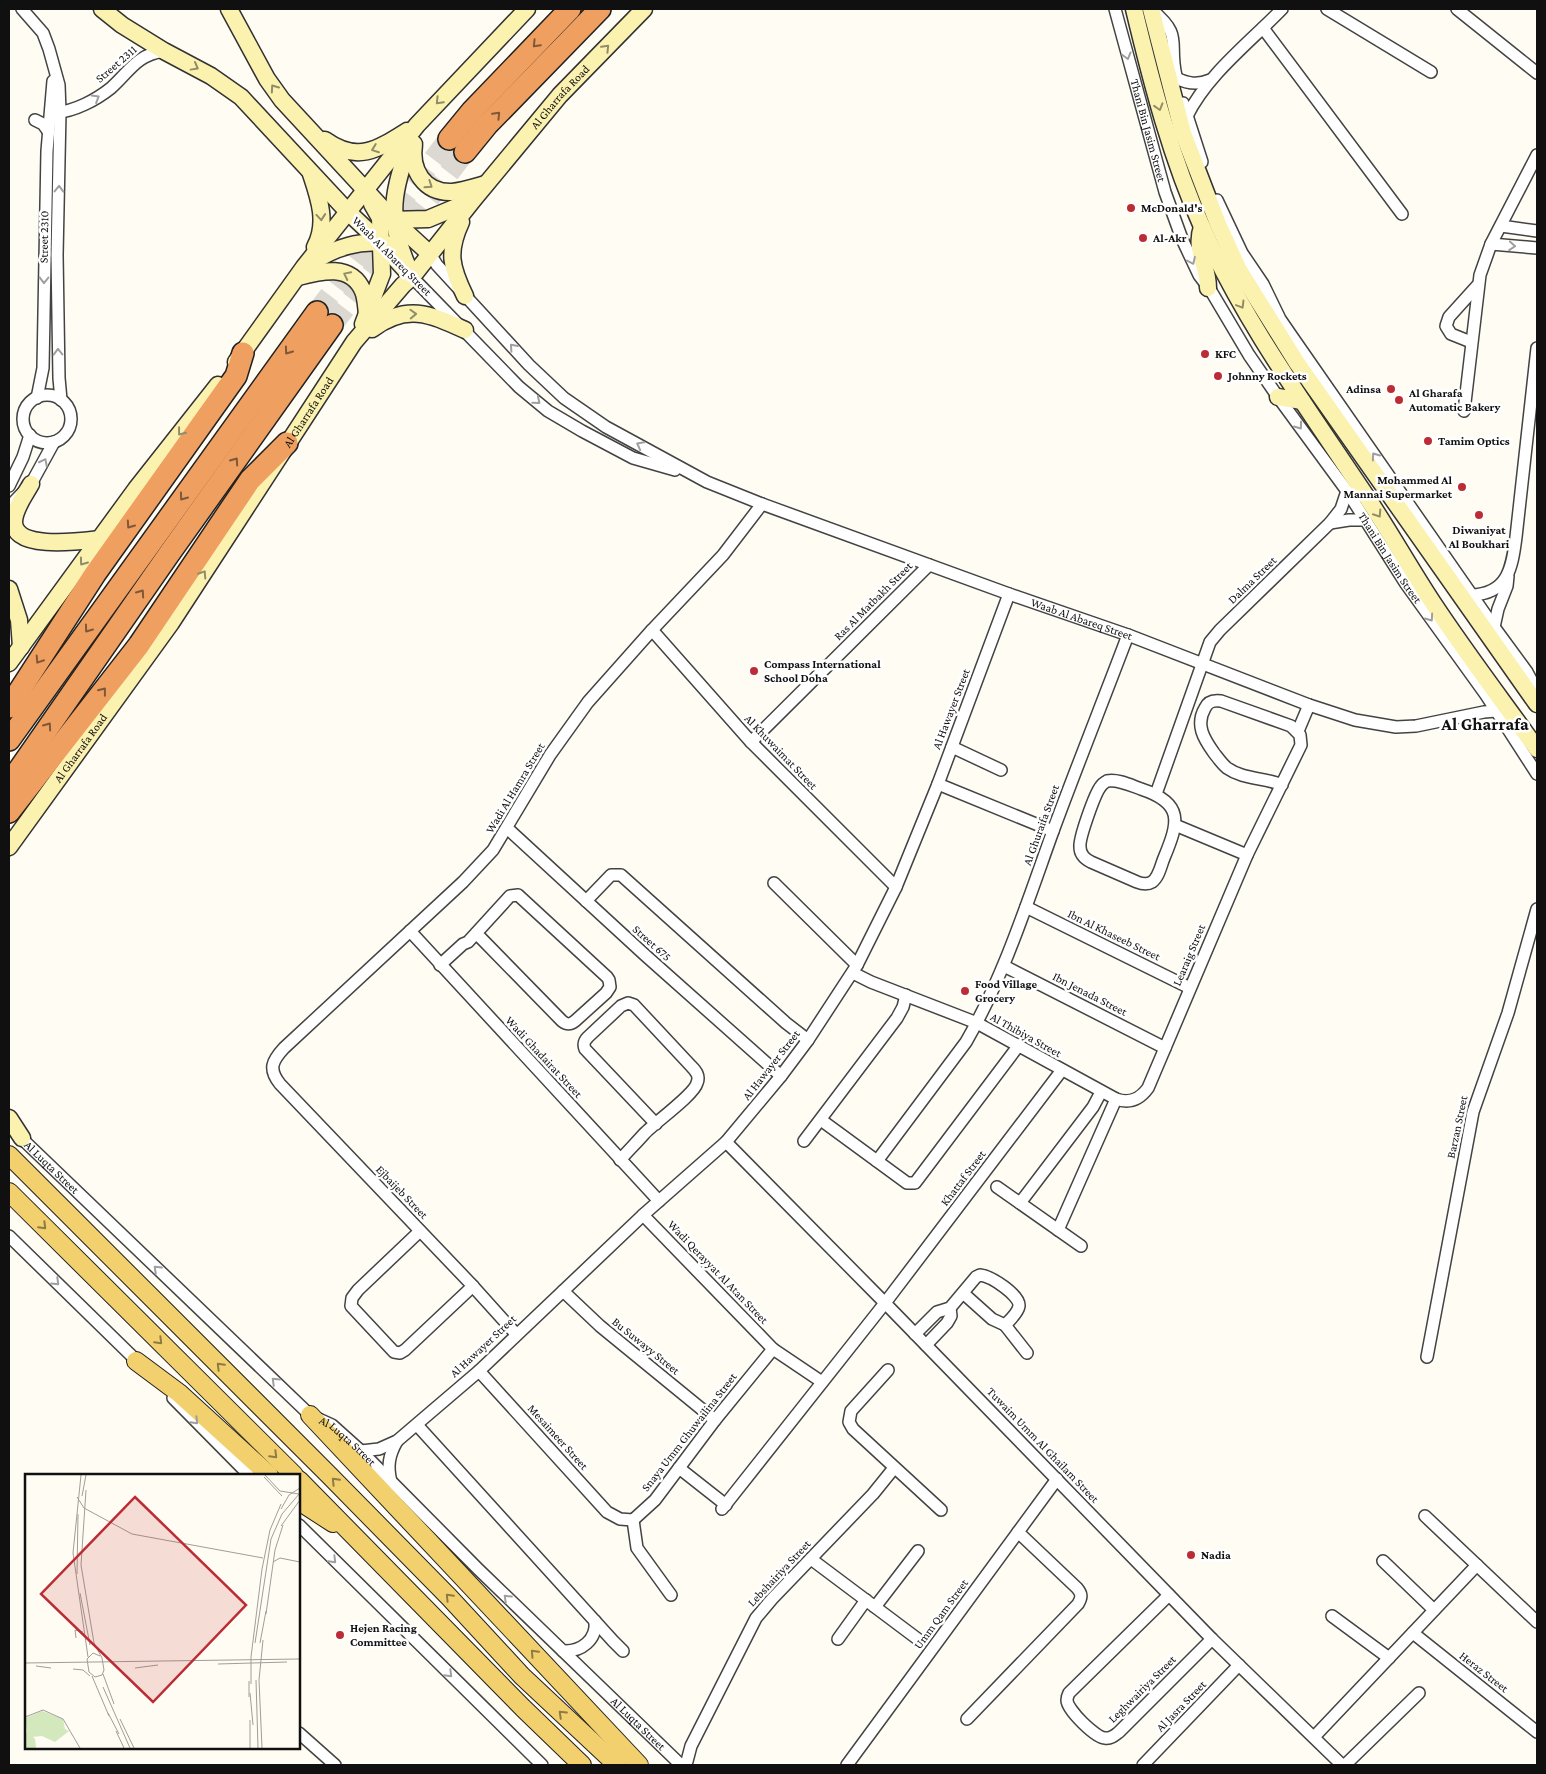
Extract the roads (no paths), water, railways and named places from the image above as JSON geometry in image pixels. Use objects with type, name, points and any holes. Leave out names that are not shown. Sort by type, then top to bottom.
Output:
[{"type":"highway","points":[[570,9],[472,111],[457,145],[487,125],[600,9]]},
{"type":"highway","points":[[9,740],[324,318],[169,554],[9,784]]},
{"type":"highway","points":[[9,707],[95,574],[236,376],[242,354]]},
{"type":"highway","points":[[15,819],[139,645],[250,480],[287,443]]},
{"type":"main road","name":"Waab Al Abareq Street","points":[[102,9],[122,25],[164,51],[211,76],[241,97],[348,212],[382,243],[412,277]]},
{"type":"main road","points":[[229,9],[267,79],[282,100],[365,191],[387,220],[412,277]]},
{"type":"main road","points":[[9,663],[136,489],[242,354],[280,300],[348,212],[417,125],[527,9]]},
{"type":"main road","name":"Al Gharrafa Road","points":[[287,443],[354,342],[412,277],[560,95],[644,9]]},
{"type":"main road","name":"Thani Bin Jasim Street","points":[[1134,9],[1171,148],[1202,227],[1234,294],[1403,554],[1432,602],[1537,749]]},
{"type":"main road","points":[[1151,9],[1183,133],[1218,224],[1239,270],[1297,362],[1537,704]]},
{"type":"main road","points":[[305,126],[337,148],[364,153],[380,148],[417,125]]},
{"type":"main road","points":[[417,125],[413,148],[413,164],[423,180],[431,187],[441,191],[460,191],[486,184]]},
{"type":"main road","points":[[354,342],[367,316],[382,274],[382,243],[387,220],[394,201],[400,170],[417,125]]},
{"type":"main road","points":[[301,272],[319,240],[322,230],[318,197],[310,170]]},
{"type":"main road","points":[[348,212],[387,220],[428,219],[473,200]]},
{"type":"main road","points":[[465,296],[451,260],[460,225],[473,200]]},
{"type":"main road","name":"Waab Al Abareq Street","points":[[387,220],[430,254]]},
{"type":"main road","points":[[1202,227],[1198,240],[1206,266],[1208,288]]},
{"type":"main road","points":[[301,272],[325,254],[355,244],[382,243],[430,254]]},
{"type":"main road","points":[[1239,270],[1268,294]]},
{"type":"main road","points":[[301,272],[342,272],[355,279],[363,291],[367,316]]},
{"type":"main road","points":[[354,342],[386,319],[398,315],[417,313],[435,316],[465,330]]},
{"type":"main road","points":[[1278,397],[1302,401]]},
{"type":"main road","points":[[31,484],[15,516],[14,526],[22,537],[49,542],[100,539]]},
{"type":"main road","points":[[1383,548],[1403,554]]},
{"type":"main road","points":[[9,589],[20,620],[20,647]]},
{"type":"main road","points":[[1468,654],[1482,660],[1491,668],[1537,731]]},
{"type":"main road","points":[[9,847],[15,819]]},
{"type":"main road","points":[[9,857],[15,819]]},
{"type":"main road","points":[[9,1118],[22,1138]]},
{"type":"main road","name":"Al Luqta Street","points":[[9,1155],[322,1468],[522,1676],[617,1765]]},
{"type":"main road","points":[[9,1192],[293,1474]]},
{"type":"main road","points":[[136,1361],[179,1393],[268,1474]]},
{"type":"main road","points":[[310,1415],[639,1765]]},
{"type":"main road","points":[[300,1481],[523,1708],[582,1765]]},
{"type":"main road","points":[[395,1486],[415,1526]]},
{"type":"main road","points":[[300,1502],[316,1513],[351,1532]]},
{"type":"street","name":"Street 2310","points":[[22,9],[43,33],[59,85],[55,113],[59,378],[61,400]]},
{"type":"street","name":"Thani Bin Jasim Street","points":[[1114,9],[1165,192],[1182,239],[1194,265],[1249,355],[1347,491],[1406,584],[1486,695],[1537,774]]},
{"type":"street","points":[[1151,9],[1168,24],[1173,34],[1173,63],[1187,116],[1222,212],[1242,253],[1268,294],[1288,331],[1471,595],[1527,672],[1534,685],[1537,700]]},
{"type":"street","points":[[1187,116],[1197,97],[1210,80],[1282,9]]},
{"type":"street","points":[[1327,9],[1430,72]]},
{"type":"street","points":[[1457,9],[1537,73]]},
{"type":"street","points":[[1264,28],[1402,214]]},
{"type":"street","name":"Street 2311","points":[[55,113],[84,104],[97,97],[110,89],[142,58],[153,52],[164,51]]},
{"type":"street","points":[[1176,78],[1196,84],[1210,80]]},
{"type":"street","name":"Street 2310","points":[[36,398],[43,368],[44,247],[48,131],[55,113]]},
{"type":"street","points":[[35,120],[43,124],[48,131]]},
{"type":"street","points":[[1464,410],[1477,286],[1483,264],[1537,155]]},
{"type":"street","points":[[1501,226],[1537,231]]},
{"type":"street","points":[[1492,244],[1537,248]]},
{"type":"street","name":"Waab Al Abareq Street","points":[[430,254],[437,265],[529,365],[564,398],[606,427],[699,477],[762,504],[1128,635],[1355,720],[1396,727],[1435,723],[1496,711]]},
{"type":"street","name":"Waab Al Abareq Street","points":[[412,277],[519,386],[548,411],[634,458],[699,477]]},
{"type":"street","points":[[1471,342],[1451,334],[1446,326],[1449,317],[1477,286]]},
{"type":"street","points":[[1471,595],[1489,592],[1503,582],[1514,556],[1533,424],[1537,348]]},
{"type":"street","points":[[46,396],[61,400],[70,411],[71,424],[65,436],[54,442],[38,441],[30,435],[24,426],[24,415],[28,405],[36,398],[46,396]]},
{"type":"street","points":[[9,486],[23,457],[30,435]]},
{"type":"street","points":[[9,507],[31,484],[54,442]]},
{"type":"street","name":"Dalma Street","points":[[1156,794],[1208,647],[1215,636],[1330,523],[1341,509],[1347,491]]},
{"type":"street","name":"Wadi Al Hamra Street","points":[[272,1066],[275,1057],[284,1048],[463,882],[493,850],[550,755],[588,702],[652,630],[723,555],[762,504]]},
{"type":"street","points":[[1330,523],[1366,520]]},
{"type":"street","name":"Ras Al Matbakh Street","points":[[751,742],[929,564]]},
{"type":"street","points":[[1494,627],[1498,608],[1507,586],[1508,574]]},
{"type":"street","name":"Al Hawayer Street","points":[[361,1451],[379,1449],[397,1441],[479,1371],[643,1215],[726,1142],[810,1038],[855,969],[896,887],[938,784],[1009,594]]},
{"type":"street","name":"Al Khuwaimat Street","points":[[652,630],[751,742],[896,887]]},
{"type":"street","name":"Al Ghuraifa Street","points":[[877,1161],[966,1042],[977,1024],[1004,966],[1128,635]]},
{"type":"street","points":[[1472,715],[1486,695]]},
{"type":"street","points":[[1282,785],[1271,781],[1250,778],[1223,765],[1207,743],[1200,724],[1206,706],[1211,701],[1218,700],[1291,726],[1298,731]]},
{"type":"street","name":"Learaig Street","points":[[1116,1099],[1129,1101],[1136,1099],[1148,1088],[1247,856],[1301,745],[1298,731],[1309,704]]},
{"type":"street","points":[[1183,720],[1200,724]]},
{"type":"street","points":[[952,747],[1001,770]]},
{"type":"street","points":[[1114,780],[1163,798],[1170,807],[1175,825],[1158,873],[1150,883],[1137,882],[1090,862],[1082,855],[1080,841],[1097,793],[1104,783],[1114,780]]},
{"type":"street","points":[[938,784],[1053,831]]},
{"type":"street","points":[[1175,825],[1247,856]]},
{"type":"street","name":"Street 675","points":[[507,828],[666,974],[781,1076]]},
{"type":"street","points":[[586,901],[611,875],[621,875],[783,1020],[810,1038]]},
{"type":"street","name":"Al Thibiya Street","points":[[774,883],[855,969],[871,982],[977,1024],[1102,1092]]},
{"type":"street","points":[[443,968],[466,950],[472,938],[510,896],[518,895],[606,977],[609,980],[610,987],[606,994],[575,1022],[567,1024],[562,1022],[472,938]]},
{"type":"street","name":"Ibn Al Khaseeb Street","points":[[1026,907],[1190,988]]},
{"type":"street","name":"Barzan Street","points":[[1427,1357],[1473,1112],[1511,1005],[1537,909]]},
{"type":"street","name":"Wadi Ghadairat Street","points":[[410,931],[659,1201]]},
{"type":"street","name":"Ibn Jenada Street","points":[[1004,966],[1165,1048]]},
{"type":"street","points":[[804,1142],[897,1018],[903,1007],[906,995]]},
{"type":"street","points":[[618,1158],[656,1124],[697,1086],[698,1075],[692,1066],[637,1008],[628,1003],[621,1006],[588,1037],[584,1042],[584,1046],[656,1124]]},
{"type":"street","points":[[820,1120],[907,1183],[912,1184],[917,1182],[1019,1046]]},
{"type":"street","name":"Ejbaijeb Street","points":[[272,1066],[274,1076],[280,1084],[473,1286],[516,1334]]},
{"type":"street","name":"Khattaf Street","points":[[885,1303],[1062,1070]]},
{"type":"street","points":[[1020,1203],[1084,1119],[1102,1092],[1116,1099],[1058,1230]]},
{"type":"street","points":[[1084,1119],[1103,1129]]},
{"type":"street","name":"Al Luqta Street","points":[[9,1126],[310,1415],[332,1425],[361,1451],[478,1569],[681,1765]]},
{"type":"street","name":"Tuwaim Umm Al Ghailam Street","points":[[726,1142],[1212,1639],[1344,1765]]},
{"type":"street","points":[[997,1187],[1081,1246]]},
{"type":"street","name":"Wadi Qerayyat Al Atan Street","points":[[643,1215],[773,1349]]},
{"type":"street","points":[[420,1231],[358,1290],[350,1301],[351,1306],[394,1352],[400,1352],[408,1347],[473,1286]]},
{"type":"street","points":[[9,1236],[248,1474]]},
{"type":"street","points":[[915,1334],[937,1312],[950,1308],[980,1275],[990,1277],[1009,1290],[1018,1301],[1018,1311],[1004,1326]]},
{"type":"street","name":"Bu Suwayy Street","points":[[562,1291],[600,1326],[715,1420]]},
{"type":"street","points":[[963,1293],[992,1319],[1004,1326],[1027,1353]]},
{"type":"street","points":[[679,1468],[724,1507],[885,1303]]},
{"type":"street","points":[[926,1345],[947,1323],[951,1316],[950,1308]]},
{"type":"street","points":[[773,1349],[822,1382]]},
{"type":"street","name":"Snaya Umm Ghuwailina Street","points":[[633,1520],[655,1500],[715,1420],[773,1349]]},
{"type":"street","points":[[888,1370],[851,1412],[849,1419],[853,1429],[941,1510]]},
{"type":"street","name":"Mesaimeer Street","points":[[479,1371],[607,1512],[620,1519],[633,1520]]},
{"type":"street","points":[[417,1424],[623,1651]]},
{"type":"street","points":[[395,1486],[389,1474],[389,1458],[397,1441]]},
{"type":"street","name":"Lebshairiya Street","points":[[686,1765],[694,1740],[756,1618],[873,1494],[894,1468]]},
{"type":"street","name":"Umm Qam Street","points":[[846,1765],[1057,1479]]},
{"type":"street","points":[[1425,1516],[1537,1622]]},
{"type":"street","points":[[633,1520],[637,1548],[671,1595]]},
{"type":"street","points":[[300,1526],[542,1765]]},
{"type":"street","points":[[967,1719],[1078,1604],[1081,1598],[1081,1592],[1018,1532]]},
{"type":"street","points":[[838,1639],[918,1552]]},
{"type":"street","points":[[811,1559],[919,1640]]},
{"type":"street","points":[[1383,1562],[1434,1610]]},
{"type":"street","points":[[1314,1737],[1477,1565]]},
{"type":"street","name":"Leghwairiya Street","points":[[1169,1595],[1069,1693],[1067,1701],[1071,1710],[1096,1734],[1104,1739],[1111,1738],[1212,1639]]},
{"type":"street","points":[[1332,1616],[1389,1658]]},
{"type":"street","points":[[581,1669],[583,1655],[593,1635],[595,1621]]},
{"type":"street","name":"Heraz Street","points":[[1413,1633],[1537,1732]]},
{"type":"street","points":[[563,1652],[575,1650],[608,1636]]},
{"type":"street","name":"Al Jasra Street","points":[[1143,1765],[1239,1665]]},
{"type":"street","points":[[1344,1765],[1419,1693]]},
{"type":"street","points":[[300,1734],[335,1765]]},
{"type":"street","points":[[668,1753],[679,1750],[694,1740]]},
{"type":"tunnel","points":[[317,312],[449,139]]},
{"type":"tunnel","points":[[332,325],[465,152]]},
{"type":"place","name":"McDonald's","points":[[1131,208]]},
{"type":"place","name":"Al-Akr","points":[[1143,238]]},
{"type":"place","name":"KFC","points":[[1205,354]]},
{"type":"place","name":"Johnny Rockets","points":[[1218,376]]},
{"type":"place","name":"Adinsa","points":[[1391,389]]},
{"type":"place","name":"Al Gharafa Automatic Bakery","points":[[1399,400]]},
{"type":"place","name":"Tamim Optics","points":[[1428,441]]},
{"type":"place","name":"Mohammed Al Mannai Supermarket","points":[[1462,487]]},
{"type":"place","name":"Diwaniyat Al Boukhari","points":[[1479,515]]},
{"type":"place","name":"Compass International School Doha","points":[[754,671]]},
{"type":"place","name":"Food Village Grocery","points":[[965,991]]},
{"type":"place","name":"Nadia","points":[[1191,1555]]},
{"type":"place","name":"Hejen Racing Committee","points":[[340,1635]]},
{"type":"district","name":"Al Gharrafa","points":[[1485,724]]}]
